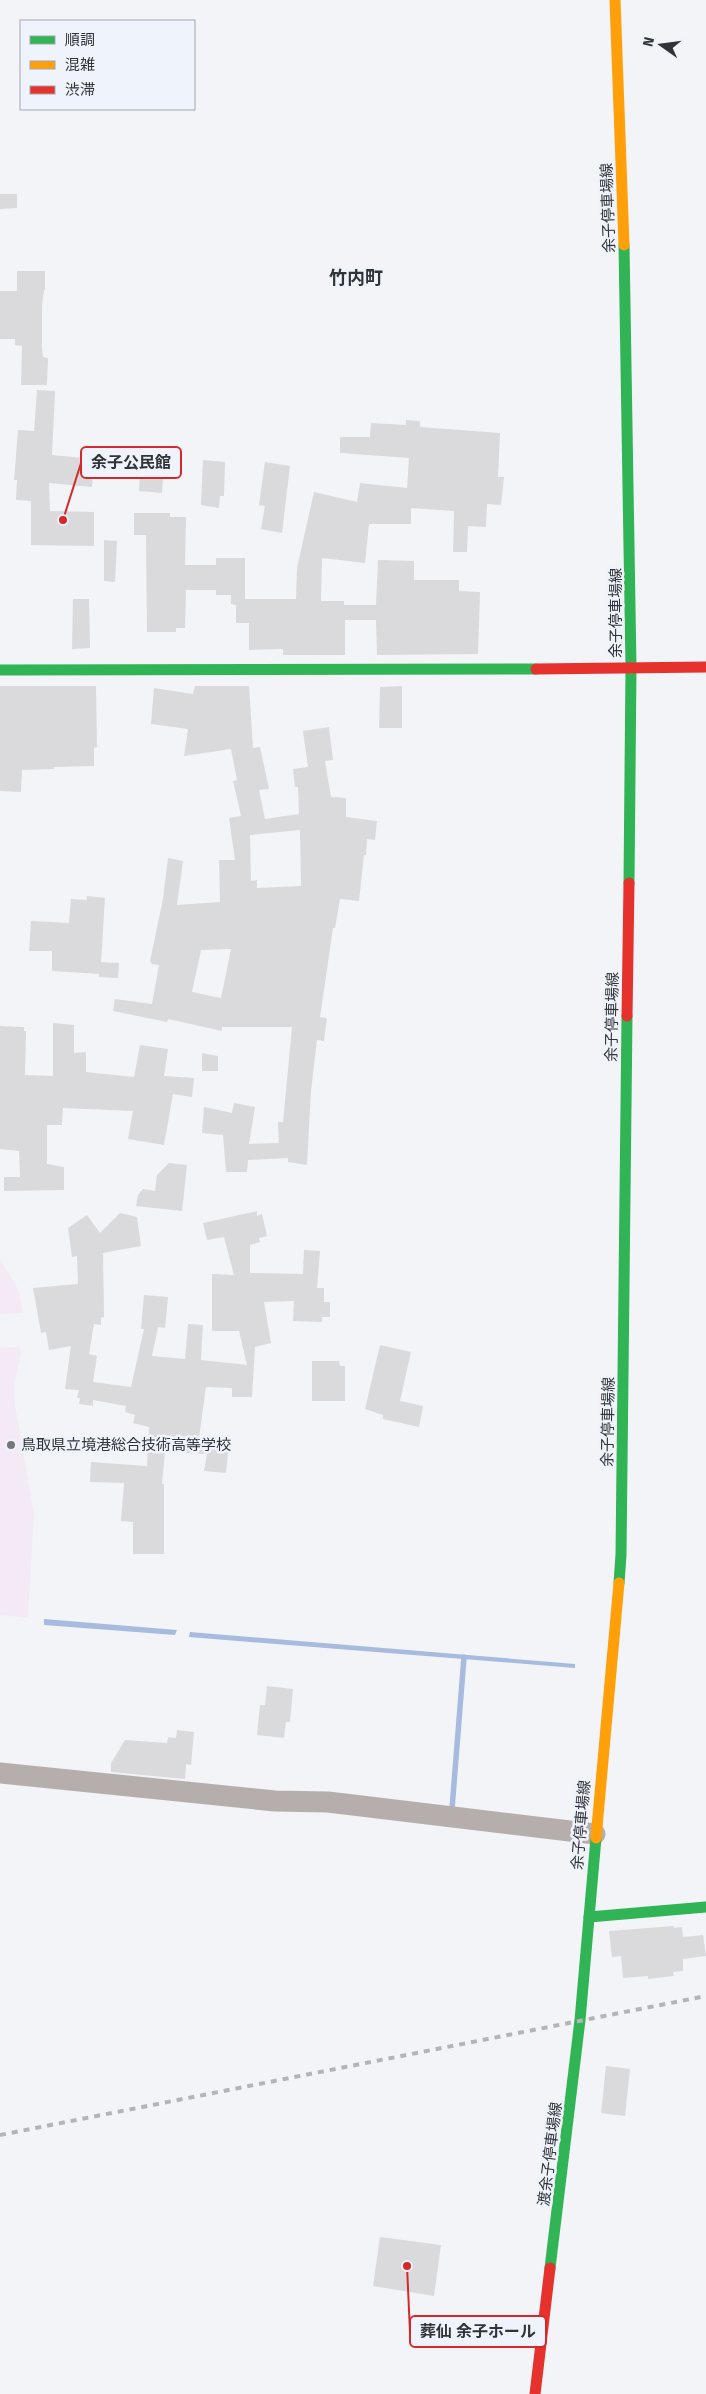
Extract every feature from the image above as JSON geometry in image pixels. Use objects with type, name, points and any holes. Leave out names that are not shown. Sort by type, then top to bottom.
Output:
[{"type":"main road","name":"余子停車場線","points":[[589,1917],[621,1555],[631,667],[626,324],[616,0]]},
{"type":"main road","points":[[0,670],[363,672],[706,667]]},
{"type":"main road","points":[[589,1917],[706,1908]]},
{"type":"main road","name":"渡余子停車場線","points":[[535,2394],[574,2081],[589,1917]]},
{"type":"street","points":[[0,1772],[275,1801],[328,1802],[595,1834]]},
{"type":"shaded area","points":[[0,1259],[19,1291],[23,1313],[0,1314]]},
{"type":"shaded area","name":"鳥取県立境港総合技術高等学校","points":[[19,1347],[21,1353],[14,1386],[15,1405],[34,1514],[28,1618],[0,1615],[0,1348]]},
{"type":"water","points":[[44,1619],[177,1630],[175,1635],[44,1625]]},
{"type":"water","points":[[190,1632],[575,1664],[575,1668],[189,1637]]},
{"type":"building","points":[[0,194],[17,194],[17,208],[0,209]]},
{"type":"building","points":[[17,271],[45,271],[45,290],[42,306],[42,348],[43,357],[48,358],[47,385],[21,385],[22,346],[15,345],[15,339],[0,339],[0,291],[17,291]]},
{"type":"building","points":[[37,390],[55,391],[52,455],[94,459],[92,487],[49,483],[50,511],[94,512],[94,546],[31,545],[31,501],[16,500],[17,480],[14,480],[18,430],[34,431]]},
{"type":"building","points":[[406,420],[420,421],[420,427],[500,433],[498,477],[504,477],[501,505],[487,504],[486,527],[468,526],[467,552],[453,552],[454,511],[411,508],[411,524],[369,524],[365,563],[322,558],[321,601],[344,601],[344,605],[376,605],[378,560],[414,561],[414,580],[459,580],[459,591],[480,592],[478,654],[377,655],[376,620],[345,620],[345,655],[283,655],[283,649],[249,650],[249,623],[236,623],[236,605],[231,604],[231,595],[216,595],[216,590],[186,590],[185,628],[176,628],[176,632],[147,632],[146,535],[134,535],[134,513],[170,513],[170,517],[186,517],[185,565],[216,565],[216,558],[245,558],[245,599],[296,599],[297,568],[314,492],[357,502],[360,483],[407,488],[409,458],[340,453],[340,437],[370,437],[371,423],[406,425]]},
{"type":"building","points":[[203,460],[225,462],[224,496],[220,496],[219,508],[201,505]]},
{"type":"building","points":[[265,462],[290,466],[282,533],[261,529],[265,506],[259,505]]},
{"type":"building","points":[[140,463],[164,464],[162,493],[139,491]]},
{"type":"building","points":[[104,540],[117,541],[115,582],[104,581]]},
{"type":"building","points":[[73,599],[89,599],[90,648],[72,649]]},
{"type":"building","points":[[0,686],[96,686],[97,747],[94,748],[94,766],[22,770],[21,792],[0,791]]},
{"type":"building","points":[[195,686],[249,686],[253,748],[260,747],[269,789],[259,790],[265,819],[299,814],[298,787],[295,787],[293,769],[308,767],[303,731],[329,727],[333,760],[325,761],[331,797],[346,798],[346,817],[377,821],[375,840],[367,839],[359,901],[340,899],[335,928],[333,928],[320,1017],[327,1018],[324,1041],[317,1040],[311,1091],[307,1165],[288,1162],[288,1158],[248,1160],[247,1172],[226,1172],[223,1135],[202,1133],[204,1107],[232,1113],[234,1103],[255,1107],[249,1144],[279,1143],[278,1122],[283,1122],[292,1027],[222,1027],[222,1031],[168,1019],[167,1022],[113,1011],[115,999],[152,1004],[159,965],[152,964],[150,961],[163,899],[168,858],[183,861],[177,905],[220,902],[219,860],[235,860],[229,818],[241,816],[233,781],[237,780],[231,749],[184,756],[188,729],[151,724],[154,688],[193,694]],"holes":[[[300,830],[301,886],[257,888],[257,880],[251,881],[250,835]],[[231,949],[221,998],[192,992],[201,950]]]},
{"type":"building","points":[[402,686],[402,728],[379,728],[380,687]]},
{"type":"building","points":[[87,896],[105,898],[101,962],[119,963],[118,978],[99,977],[99,974],[52,971],[52,951],[29,951],[31,921],[69,923],[71,899],[87,900]]},
{"type":"building","points":[[53,1023],[74,1025],[74,1053],[86,1052],[86,1072],[134,1077],[140,1045],[168,1049],[164,1076],[194,1078],[192,1097],[173,1094],[164,1145],[128,1139],[133,1111],[63,1108],[62,1125],[47,1125],[47,1164],[64,1167],[64,1190],[4,1191],[4,1177],[20,1177],[19,1151],[0,1149],[0,1026],[24,1027],[24,1031],[26,1031],[25,1075],[53,1076]]},
{"type":"building","points":[[202,1053],[218,1056],[218,1071],[202,1071]]},
{"type":"building","points":[[169,1163],[187,1165],[182,1211],[136,1206],[138,1195],[143,1189],[155,1191],[157,1175]]},
{"type":"building","points":[[257,1211],[257,1216],[262,1214],[267,1236],[259,1238],[260,1242],[250,1245],[250,1273],[303,1274],[304,1250],[320,1251],[317,1288],[324,1288],[324,1302],[330,1302],[330,1317],[322,1317],[322,1322],[293,1321],[294,1301],[264,1302],[271,1343],[255,1347],[252,1397],[232,1397],[232,1388],[206,1387],[199,1438],[229,1442],[226,1473],[204,1471],[207,1454],[165,1452],[162,1484],[164,1484],[164,1554],[133,1554],[133,1522],[121,1521],[124,1483],[90,1482],[91,1462],[147,1466],[149,1427],[133,1423],[135,1415],[125,1412],[126,1406],[93,1400],[93,1406],[79,1404],[80,1398],[77,1398],[79,1390],[65,1389],[71,1346],[49,1350],[46,1332],[41,1333],[33,1288],[78,1284],[77,1256],[72,1257],[68,1228],[87,1215],[100,1233],[120,1213],[137,1217],[141,1246],[103,1253],[104,1317],[101,1318],[101,1325],[94,1324],[89,1354],[97,1356],[93,1382],[131,1387],[144,1329],[141,1329],[144,1295],[168,1297],[165,1328],[158,1327],[152,1356],[185,1359],[188,1324],[203,1325],[201,1360],[247,1365],[239,1331],[212,1331],[212,1274],[234,1275],[224,1237],[207,1240],[203,1223]]},
{"type":"building","points":[[380,1345],[411,1352],[400,1401],[423,1406],[419,1427],[383,1419],[383,1415],[365,1409]]},
{"type":"building","points":[[312,1361],[339,1361],[340,1366],[345,1366],[345,1401],[312,1401]]},
{"type":"building","points":[[267,1686],[293,1689],[290,1722],[286,1722],[284,1738],[257,1735],[260,1705],[265,1705]]},
{"type":"building","points":[[177,1730],[194,1732],[191,1765],[186,1764],[185,1779],[111,1772],[111,1763],[125,1740],[167,1743],[168,1737],[176,1738]]},
{"type":"building","points":[[674,1926],[674,1928],[682,1927],[683,1937],[703,1935],[706,1956],[683,1959],[683,1971],[673,1972],[674,1976],[648,1979],[648,1976],[623,1978],[621,1956],[612,1957],[609,1931]]},
{"type":"building","points":[[606,2066],[630,2069],[625,2116],[601,2113]]},
{"type":"building","points":[[380,2237],[441,2245],[434,2296],[373,2286]]},
{"type":"waterway","points":[[452,1809],[464,1657]]},
{"type":"railway","points":[[0,2135],[706,1996]]},
{"type":"traffic: fast","points":[[624,245],[631,667],[629,883]]},
{"type":"traffic: fast","points":[[0,670],[536,669]]},
{"type":"traffic: fast","points":[[619,1583],[621,1555],[627,1016]]},
{"type":"traffic: fast","points":[[550,2268],[580,2020],[596,1838]]},
{"type":"traffic: fast","points":[[589,1917],[706,1907]]},
{"type":"traffic: slow","points":[[615,0],[624,245]]},
{"type":"traffic: slow","points":[[596,1838],[619,1583]]},
{"type":"traffic: jam","points":[[536,669],[706,667]]},
{"type":"traffic: jam","points":[[627,1016],[629,883]]},
{"type":"traffic: jam","points":[[535,2394],[550,2268]]},
{"type":"place","name":"余子公民館","points":[[63,520]]},
{"type":"place","name":"鳥取県立境港総合技術高等学校","points":[[11,1445]]},
{"type":"place","name":"葬仙 余子ホール","points":[[407,2266]]},
{"type":"district","name":"竹内町","points":[[356,278]]}]
